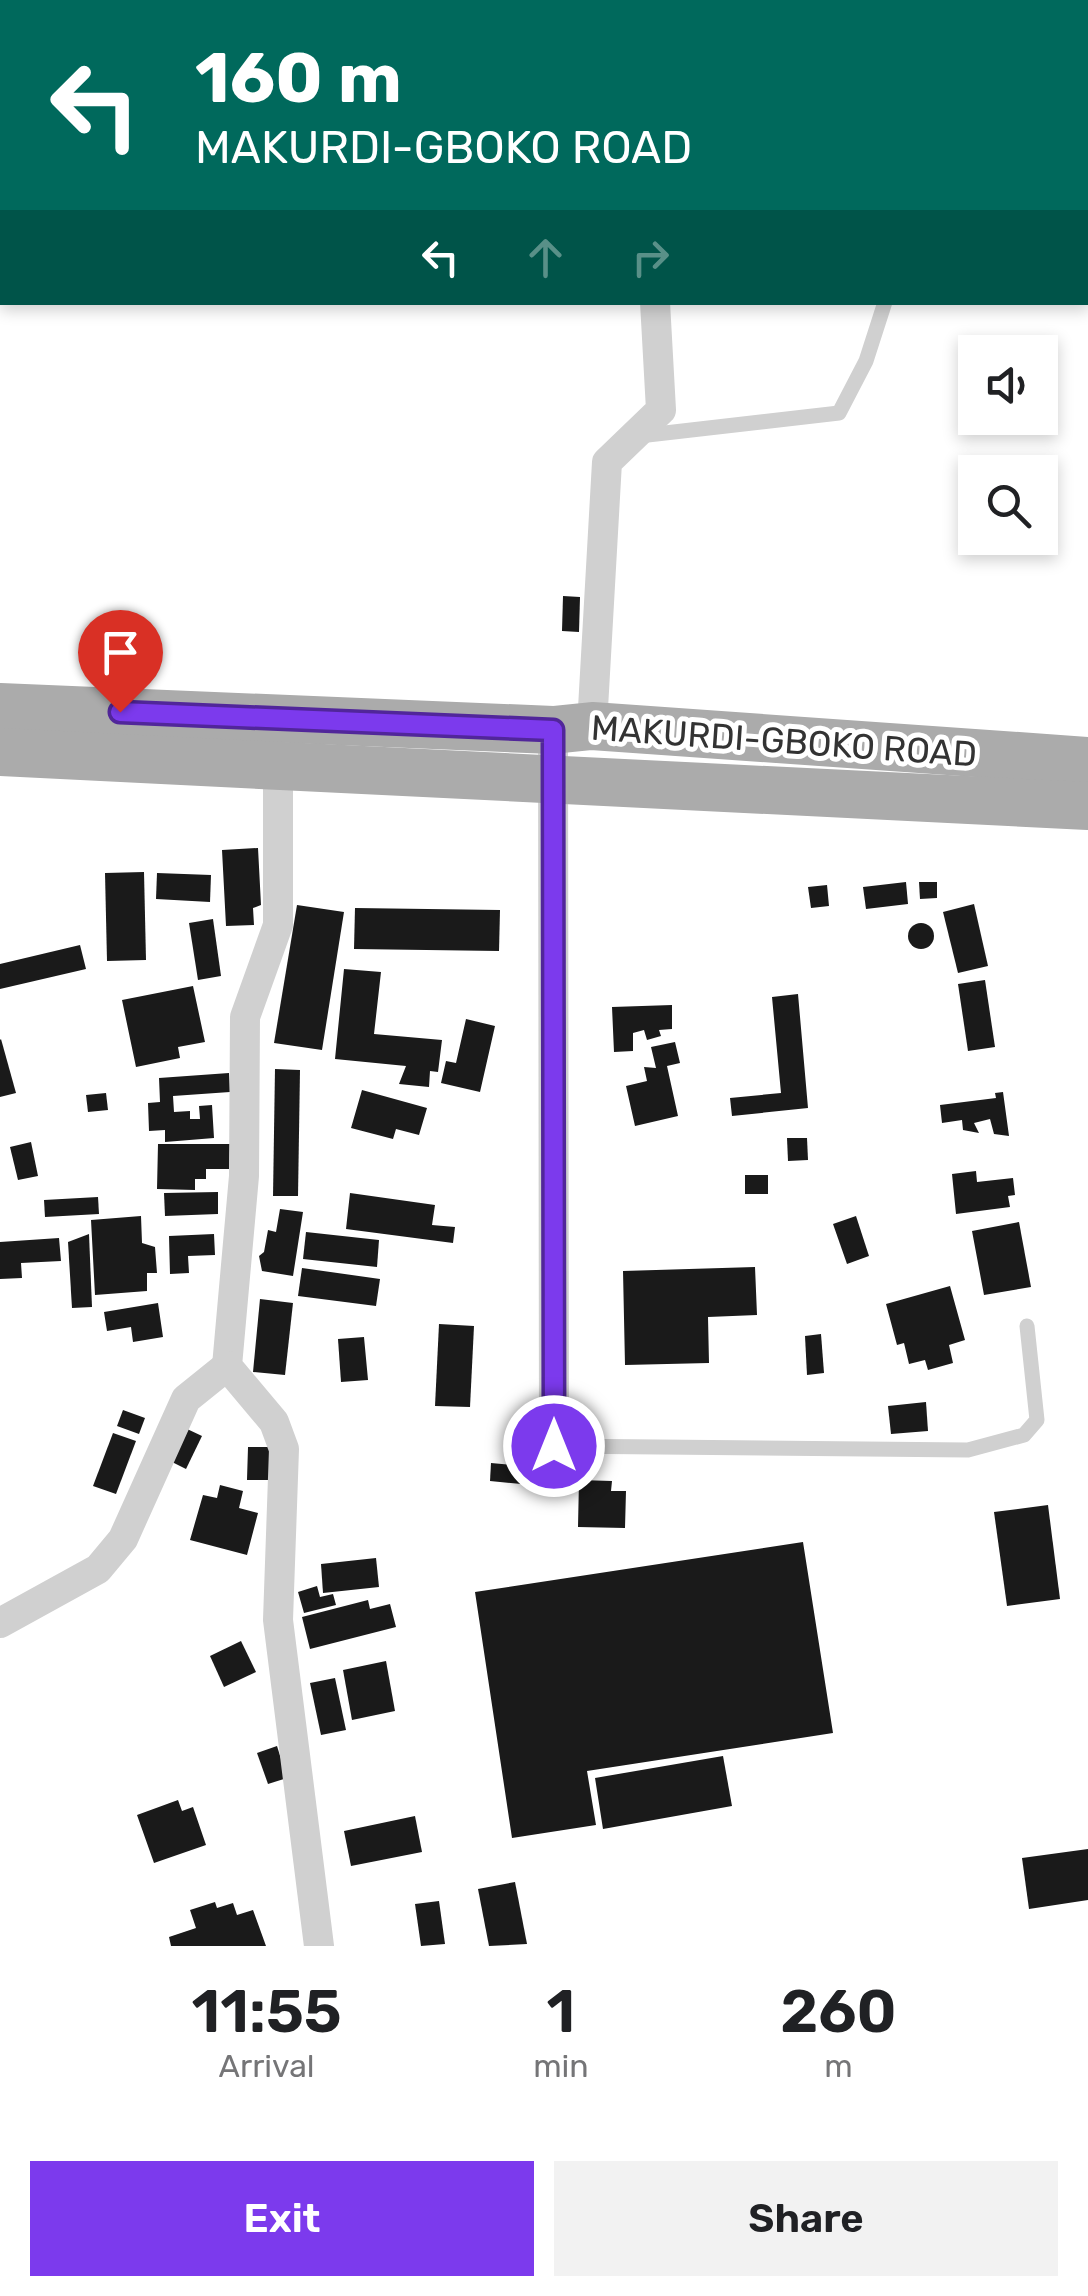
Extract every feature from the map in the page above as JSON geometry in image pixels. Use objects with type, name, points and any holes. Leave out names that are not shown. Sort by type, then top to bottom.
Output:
[{"type":"main road","name":"MAKURDI-GBOKO ROAD","points":[[0,707],[572,728],[1088,761]]},
{"type":"main road","points":[[0,752],[1088,806]]},
{"type":"street","points":[[554,1446],[550,782],[572,728],[607,462],[661,410],[654,305]]},
{"type":"street","points":[[278,764],[278,925],[245,1017],[244,1176],[227,1366],[274,1422],[284,1450],[278,1620],[319,1946]]},
{"type":"street","points":[[0,1623],[98,1569],[123,1539],[186,1399],[227,1366]]},
{"type":"lane","points":[[634,436],[839,412],[866,361],[884,305]]},
{"type":"lane","points":[[554,1446],[968,1450],[1024,1435],[1038,1420],[1027,1326]]},
{"type":"building","points":[[563,596],[580,597],[579,632],[562,631]]},
{"type":"building","points":[[258,848],[261,905],[253,908],[254,925],[226,926],[222,850]]},
{"type":"building","points":[[144,872],[146,960],[107,961],[105,873]]},
{"type":"building","points":[[157,873],[211,875],[210,902],[156,899]]},
{"type":"building","points":[[906,882],[908,904],[866,909],[863,887]]},
{"type":"building","points":[[919,882],[937,882],[937,898],[920,899]]},
{"type":"building","points":[[827,885],[829,906],[811,908],[808,887]]},
{"type":"building","points":[[974,904],[988,966],[958,973],[943,912]]},
{"type":"building","points":[[297,905],[344,912],[322,1050],[274,1043]]},
{"type":"building","points":[[355,908],[500,910],[499,951],[354,949]]},
{"type":"building","points":[[213,919],[221,976],[198,980],[189,923]]},
{"type":"building","points":[[921,923],[930,927],[934,936],[930,945],[921,949],[912,945],[908,936],[912,927]]},
{"type":"building","points":[[80,945],[86,969],[0,989],[0,964]]},
{"type":"building","points":[[344,969],[381,972],[374,1034],[442,1040],[438,1072],[430,1071],[429,1087],[399,1084],[406,1066],[335,1059]]},
{"type":"building","points":[[985,980],[995,1047],[968,1051],[958,984]]},
{"type":"building","points":[[193,986],[205,1042],[178,1047],[180,1058],[136,1067],[122,1000]]},
{"type":"building","points":[[798,994],[808,1108],[732,1116],[730,1098],[781,1093],[772,997]]},
{"type":"building","points":[[672,1005],[672,1029],[659,1030],[661,1036],[647,1040],[644,1030],[633,1033],[633,1051],[614,1052],[612,1007]]},
{"type":"building","points":[[466,1019],[495,1026],[480,1092],[441,1083],[446,1061],[456,1063]]},
{"type":"building","points":[[0,1040],[16,1093],[0,1097]]},
{"type":"building","points":[[675,1042],[680,1063],[667,1066],[678,1116],[635,1126],[626,1086],[647,1081],[644,1067],[656,1068],[651,1047]]},
{"type":"building","points":[[275,1069],[300,1070],[298,1196],[273,1196]]},
{"type":"building","points":[[229,1073],[230,1092],[173,1096],[174,1112],[190,1111],[190,1119],[200,1119],[199,1106],[212,1105],[214,1138],[165,1142],[165,1130],[149,1131],[148,1103],[160,1102],[159,1078]]},
{"type":"building","points":[[362,1090],[427,1108],[419,1135],[396,1129],[393,1139],[351,1128]]},
{"type":"building","points":[[1003,1092],[1009,1136],[994,1134],[990,1119],[974,1123],[979,1133],[963,1130],[962,1120],[942,1123],[940,1105],[996,1098],[995,1093]]},
{"type":"building","points":[[106,1093],[108,1110],[88,1112],[86,1095]]},
{"type":"building","points":[[787,1138],[807,1138],[808,1160],[788,1161]]},
{"type":"building","points":[[31,1142],[38,1176],[18,1180],[10,1147]]},
{"type":"building","points":[[158,1144],[230,1144],[229,1169],[206,1169],[206,1179],[195,1179],[195,1190],[157,1189]]},
{"type":"building","points":[[976,1171],[977,1182],[1013,1178],[1015,1195],[1008,1196],[1010,1207],[956,1214],[952,1174]]},
{"type":"building","points":[[745,1175],[768,1175],[768,1194],[745,1194]]},
{"type":"building","points":[[218,1192],[218,1214],[165,1216],[164,1193]]},
{"type":"building","points":[[350,1193],[435,1205],[432,1225],[455,1227],[453,1243],[346,1229]]},
{"type":"building","points":[[98,1197],[99,1214],[45,1217],[44,1200]]},
{"type":"building","points":[[280,1209],[303,1212],[293,1276],[262,1271],[259,1256],[264,1252],[268,1230],[276,1232]]},
{"type":"building","points":[[141,1216],[142,1243],[155,1247],[157,1273],[147,1273],[147,1291],[95,1295],[91,1220]]},
{"type":"building","points":[[856,1216],[869,1256],[847,1264],[833,1224]]},
{"type":"building","points":[[1019,1222],[1031,1287],[984,1295],[972,1231]]},
{"type":"building","points":[[306,1232],[379,1240],[377,1267],[303,1259]]},
{"type":"building","points":[[89,1234],[92,1307],[72,1308],[68,1242]]},
{"type":"building","points":[[214,1234],[215,1255],[188,1256],[189,1273],[170,1274],[169,1236]]},
{"type":"building","points":[[59,1238],[61,1261],[21,1263],[22,1278],[0,1279],[0,1242]]},
{"type":"building","points":[[755,1267],[757,1315],[708,1317],[709,1363],[625,1365],[623,1271]]},
{"type":"building","points":[[302,1268],[380,1279],[376,1306],[298,1296]]},
{"type":"building","points":[[950,1286],[965,1340],[949,1345],[953,1363],[928,1370],[925,1360],[909,1364],[904,1343],[897,1345],[886,1304]]},
{"type":"building","points":[[260,1299],[293,1303],[285,1375],[253,1372]]},
{"type":"building","points":[[158,1303],[163,1337],[133,1342],[131,1327],[107,1331],[104,1312]]},
{"type":"building","points":[[439,1324],[474,1326],[470,1407],[435,1406]]},
{"type":"building","points":[[821,1334],[824,1373],[807,1375],[805,1336]]},
{"type":"building","points":[[364,1337],[368,1380],[341,1382],[338,1339]]},
{"type":"building","points":[[926,1402],[928,1431],[891,1434],[888,1406]]},
{"type":"building","points":[[123,1410],[145,1418],[139,1434],[117,1426]]},
{"type":"building","points":[[185,1428],[202,1436],[186,1469],[168,1460]]},
{"type":"building","points":[[113,1433],[136,1441],[116,1494],[93,1486]]},
{"type":"building","points":[[248,1447],[270,1447],[270,1480],[247,1480]]},
{"type":"building","points":[[491,1463],[534,1467],[532,1485],[490,1481]]},
{"type":"building","points":[[579,1480],[612,1481],[611,1491],[626,1491],[625,1528],[578,1527]]},
{"type":"building","points":[[220,1485],[243,1491],[239,1508],[258,1513],[247,1555],[190,1540],[203,1495],[217,1498]]},
{"type":"building","points":[[1048,1505],[1060,1599],[1007,1606],[994,1512]]},
{"type":"building","points":[[803,1542],[833,1733],[587,1771],[596,1825],[512,1838],[475,1592]]},
{"type":"building","points":[[376,1558],[379,1587],[323,1593],[321,1564]]},
{"type":"building","points":[[317,1586],[320,1597],[333,1594],[336,1605],[304,1613],[298,1592]]},
{"type":"building","points":[[368,1600],[370,1609],[390,1604],[396,1627],[310,1649],[302,1617]]},
{"type":"building","points":[[241,1641],[256,1672],[224,1687],[210,1656]]},
{"type":"building","points":[[386,1661],[395,1711],[352,1720],[343,1670]]},
{"type":"building","points":[[335,1678],[346,1730],[321,1735],[310,1683]]},
{"type":"building","points":[[277,1746],[287,1778],[268,1784],[257,1753]]},
{"type":"building","points":[[723,1756],[732,1806],[603,1829],[595,1778]]},
{"type":"building","points":[[178,1800],[182,1811],[193,1807],[206,1845],[154,1863],[137,1815]]},
{"type":"building","points":[[415,1816],[422,1852],[351,1866],[344,1831]]},
{"type":"building","points":[[1088,1849],[1088,1900],[1029,1909],[1022,1858]]},
{"type":"building","points":[[515,1882],[527,1944],[489,1946],[478,1889]]},
{"type":"building","points":[[439,1901],[445,1944],[421,1946],[415,1904]]},
{"type":"building","points":[[215,1902],[217,1908],[233,1903],[237,1915],[253,1910],[266,1946],[171,1946],[169,1937],[196,1928],[190,1910]]},
{"type":"route","points":[[120,712],[553,730],[550,782],[554,1446]]}]
